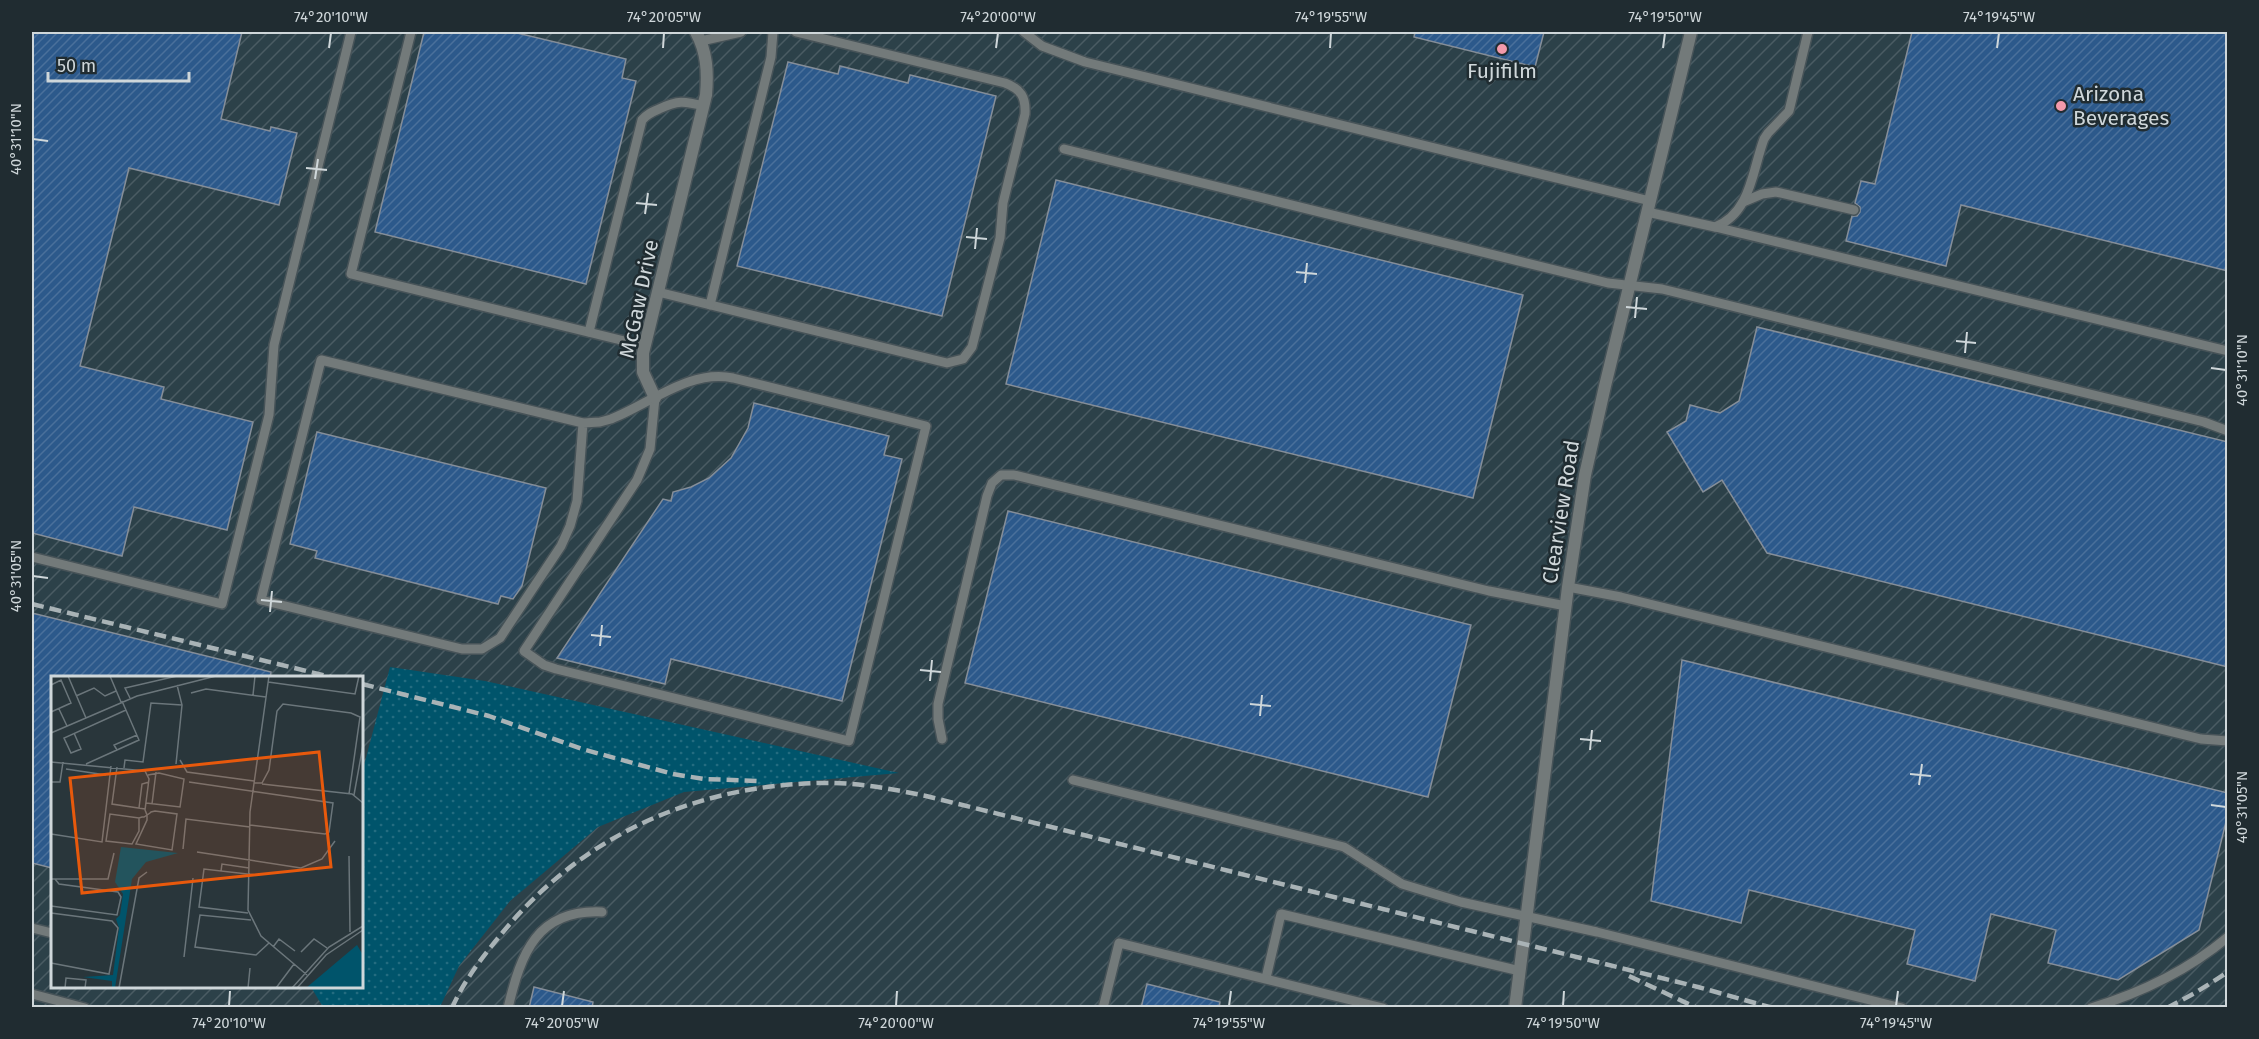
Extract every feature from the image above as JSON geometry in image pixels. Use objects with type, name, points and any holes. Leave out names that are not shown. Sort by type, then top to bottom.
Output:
[{"type":"street","name":"Clearview Road","points":[[1515,1008],[1568,587],[1589,455],[1691,32]]},
{"type":"street","name":"McGaw Drive","points":[[655,398],[643,372],[645,346],[704,106],[707,71],[698,36]]},
{"type":"lane","points":[[32,557],[222,604],[269,415],[274,345],[351,32]]},
{"type":"lane","points":[[411,32],[351,274],[645,346]]},
{"type":"lane","points":[[698,36],[741,32]]},
{"type":"lane","points":[[710,305],[771,57],[773,32]]},
{"type":"lane","points":[[658,292],[940,361],[958,362],[967,356],[972,347],[999,238],[1002,202],[1025,114],[1025,100],[1022,93],[1005,83],[796,32]]},
{"type":"lane","points":[[1024,32],[1055,52],[1085,62],[1649,207],[1714,227],[2228,351]]},
{"type":"lane","points":[[1714,227],[1735,213],[1743,202],[1764,140],[1789,111],[1808,32]]},
{"type":"lane","points":[[589,332],[642,120],[650,113],[674,102],[704,106]]},
{"type":"lane","points":[[1064,149],[1588,278],[1662,289],[2204,422],[2228,431]]},
{"type":"lane","points":[[1743,202],[1762,194],[1776,192],[1854,210]]},
{"type":"lane","points":[[583,423],[577,501],[566,537],[556,556],[505,632],[488,646],[475,650],[462,649],[261,600],[321,360],[583,423],[611,419],[688,382],[718,376],[926,426],[849,741],[556,669],[544,665],[524,651],[637,480],[650,449],[655,398]]},
{"type":"lane","points":[[942,739],[938,704],[987,496],[992,483],[1001,475],[1014,475],[1489,591],[1566,606]]},
{"type":"lane","points":[[1568,587],[1622,597],[2201,739],[2228,741]]},
{"type":"lane","points":[[1073,780],[1336,844],[1351,850],[1402,884],[1461,902],[1527,916],[1902,1008]]},
{"type":"lane","points":[[507,1008],[519,964],[535,938],[560,918],[580,912],[602,912]]},
{"type":"lane","points":[[1266,978],[1281,914],[1520,970]]},
{"type":"lane","points":[[32,928],[51,933]]},
{"type":"lane","points":[[2091,1008],[2129,995],[2169,977],[2228,937]]},
{"type":"lane","points":[[1103,1008],[1119,943],[1383,1008]]},
{"type":"lane","points":[[32,994],[85,1008]]},
{"type":"shaded area","points":[[32,32],[2227,32],[2227,1007],[32,1007]]},
{"type":"shaded area","points":[[390,667],[485,681],[899,773],[684,792],[598,827],[510,901],[459,966],[440,1007],[323,1007],[312,988],[363,988],[363,769]]},
{"type":"building","points":[[32,32],[242,32],[221,119],[270,131],[271,127],[297,133],[279,205],[129,168],[80,366],[164,387],[161,399],[253,422],[227,530],[134,507],[122,556],[32,533]]},
{"type":"building","points":[[424,32],[513,32],[626,59],[622,78],[636,81],[586,284],[375,232]]},
{"type":"building","name":"Fujifilm","points":[[1415,32],[1544,32],[1535,67],[1414,37]]},
{"type":"building","name":"Arizona Beverages","points":[[1912,32],[2228,32],[2228,271],[1961,205],[1946,266],[1846,241],[1852,216],[1857,216],[1860,212],[1860,207],[1855,203],[1861,181],[1875,184]]},
{"type":"building","points":[[788,62],[838,74],[840,66],[908,83],[910,75],[996,96],[942,316],[737,266]]},
{"type":"building","points":[[1056,180],[1523,295],[1473,498],[1006,384]]},
{"type":"building","points":[[1757,327],[2228,442],[2228,667],[1767,553],[1722,480],[1703,492],[1667,432],[1686,421],[1690,405],[1720,413],[1739,401]]},
{"type":"building","points":[[754,403],[889,436],[884,455],[902,459],[842,701],[671,659],[665,684],[557,658],[663,499],[671,501],[673,492],[691,487],[709,478],[731,458],[748,428]]},
{"type":"building","points":[[317,432],[546,488],[522,586],[513,599],[501,596],[498,604],[315,558],[317,551],[290,544]]},
{"type":"building","points":[[1008,511],[1471,625],[1428,797],[965,683]]},
{"type":"building","points":[[32,613],[271,672],[270,676],[51,676],[51,868],[32,863]]},
{"type":"building","points":[[1682,660],[2228,793],[2228,814],[2199,930],[2118,980],[2048,963],[2056,930],[1991,914],[1975,981],[1907,964],[1915,930],[1749,890],[1741,923],[1651,901]]},
{"type":"building","points":[[1147,984],[1220,1002],[1219,1008],[1141,1008]]},
{"type":"building","points":[[534,987],[593,1002],[592,1008],[529,1008]]},
{"type":"railway","points":[[32,604],[327,676]]},
{"type":"railway","points":[[363,684],[489,716],[582,749],[673,774],[704,779],[760,781]]},
{"type":"railway","points":[[452,1008],[468,978],[503,932],[535,898],[569,868],[606,843],[645,822],[687,805],[730,793],[775,786],[822,783],[874,786],[926,796],[1698,987],[1773,1008]]},
{"type":"railway","points":[[2167,1008],[2228,972]]},
{"type":"railway","points":[[1629,976],[1697,1008]]},
{"type":"place","name":"Fujifilm","points":[[1502,49]]},
{"type":"place","name":"Arizona Beverages","points":[[2061,106]]}]
